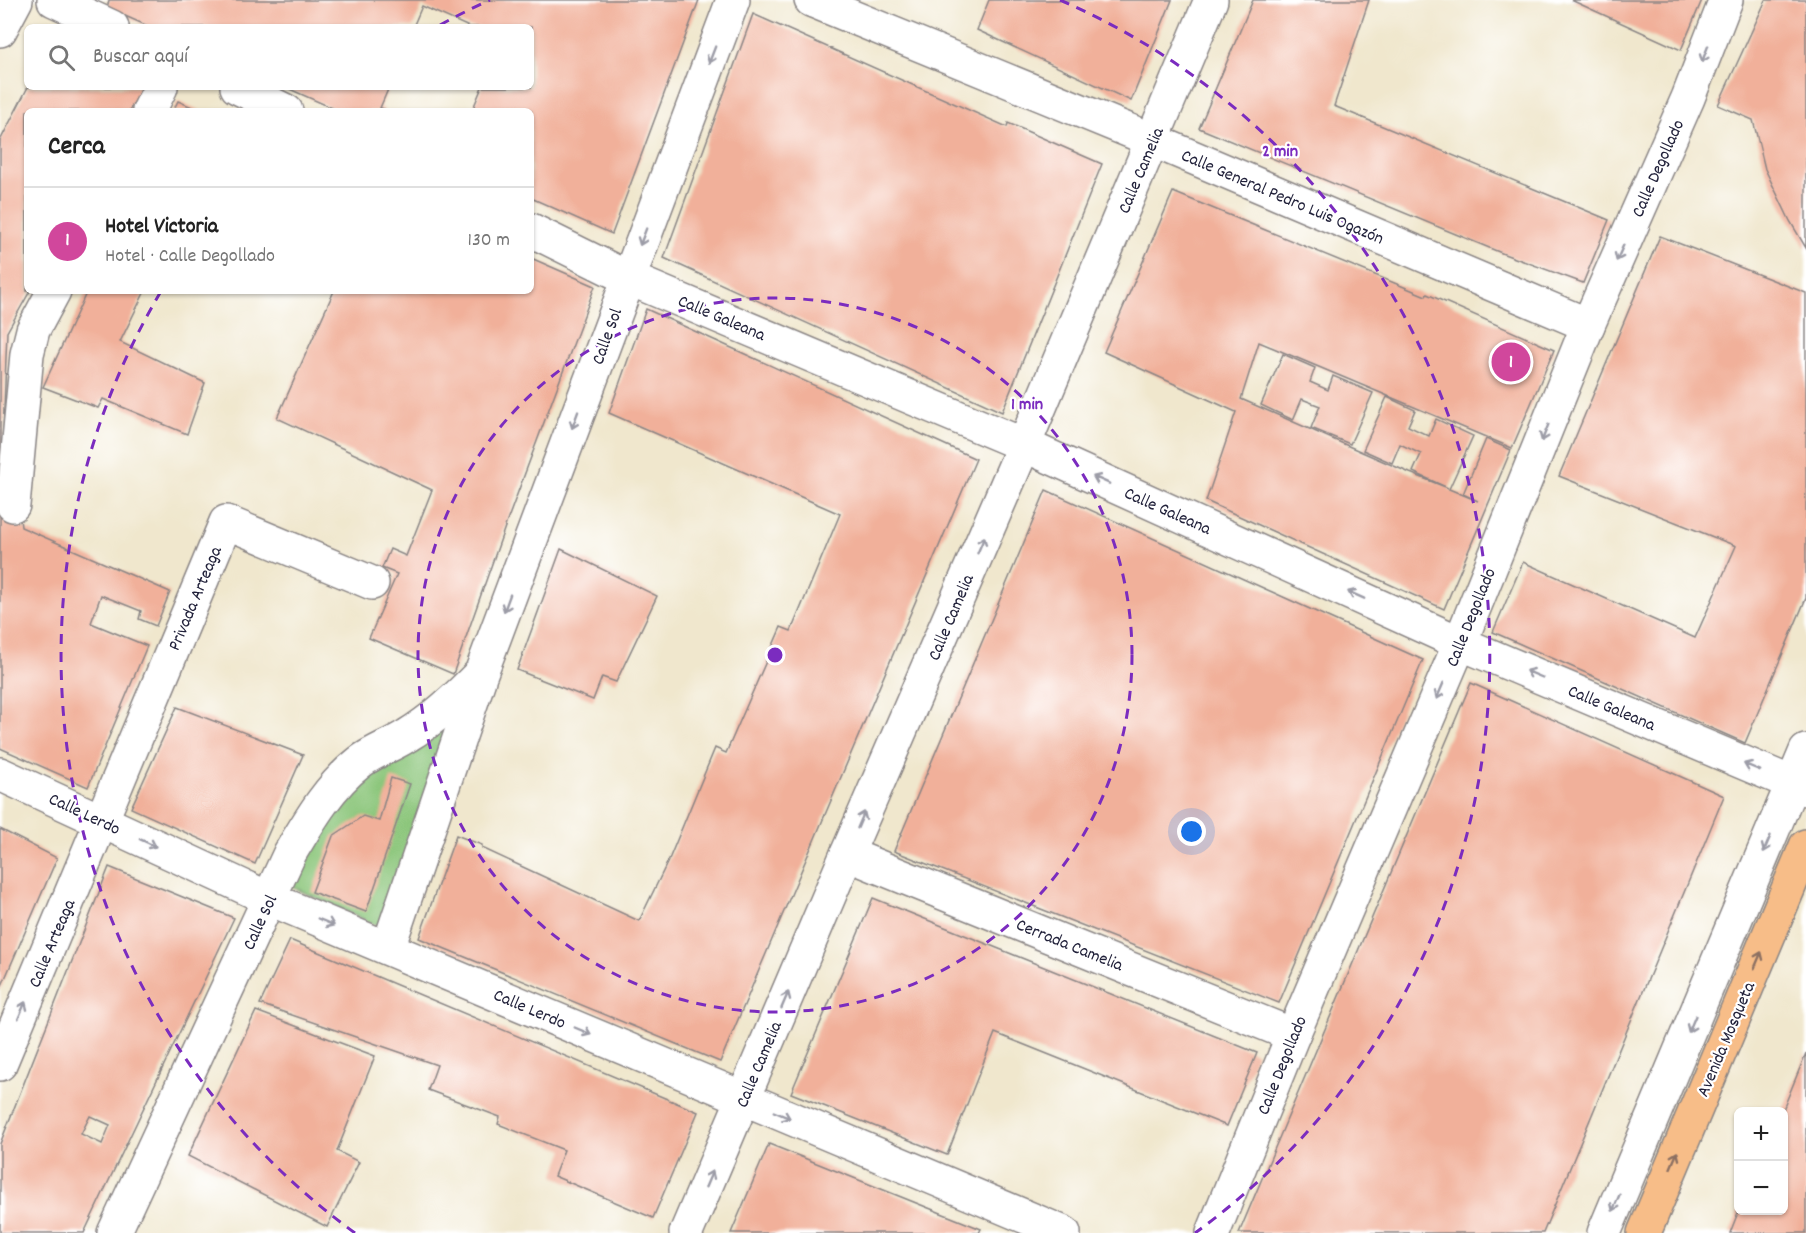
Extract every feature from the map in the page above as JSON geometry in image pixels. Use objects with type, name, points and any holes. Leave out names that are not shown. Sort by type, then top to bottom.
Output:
[{"type":"main road","name":"Avenida Mosqueta","points":[[1644,1233],[1806,846]]},
{"type":"street","points":[[0,30],[16,0]]},
{"type":"street","points":[[54,0],[106,24]]},
{"type":"street","name":"Calle Sol","points":[[387,948],[482,673],[733,0]]},
{"type":"street","name":"Calle General Pedro Luis Ogazón","points":[[811,0],[1152,140],[1588,325]]},
{"type":"street","name":"Calle Camelia","points":[[686,1233],[1024,445],[1211,0]]},
{"type":"street","name":"Calle Degollado","points":[[1213,1233],[1293,1035],[1460,643],[1588,325],[1688,98],[1726,0]]},
{"type":"street","points":[[150,108],[160,90]]},
{"type":"street","points":[[243,90],[280,108]]},
{"type":"street","name":"Calle Galeana","points":[[534,231],[628,278],[1024,445],[1460,643],[1799,787]]},
{"type":"street","points":[[13,506],[27,354],[33,330],[52,294]]},
{"type":"street","name":"Privada Arteaga","points":[[102,821],[226,522],[372,584]]},
{"type":"street","name":"Calle Sol","points":[[114,1233],[290,853],[310,820],[333,789],[360,762],[429,722],[482,673]]},
{"type":"street","points":[[1604,1233],[1799,787],[1806,751]]},
{"type":"street","name":"Calle Lerdo","points":[[0,774],[270,899],[1064,1233]]},
{"type":"street","name":"Calle Arteaga","points":[[0,1064],[102,821]]},
{"type":"street","name":"Cerrada Camelia","points":[[847,854],[1293,1035]]},
{"type":"green space","points":[[456,727],[382,928],[283,883],[336,794],[423,732]]},
{"type":"building","points":[[109,0],[699,0],[612,234],[534,199],[534,108],[473,108],[481,90],[534,90],[534,24],[462,24],[422,6],[414,24],[143,24],[107,8]]},
{"type":"building","points":[[989,0],[1172,0],[1131,101],[977,30]]},
{"type":"building","points":[[1253,0],[1369,0],[1334,106],[1609,220],[1583,283],[1504,254],[1199,128]]},
{"type":"building","points":[[1571,0],[1702,0],[1681,50]]},
{"type":"building","points":[[1766,0],[1806,0],[1806,248],[1765,169],[1753,120],[1718,105]]},
{"type":"building","points":[[753,14],[1007,127],[1008,123],[1102,164],[1002,412],[664,258]]},
{"type":"building","points":[[26,90],[141,90],[131,108],[24,108],[24,294],[28,294],[7,332],[2,461],[0,461],[0,141]]},
{"type":"building","points":[[292,90],[388,90],[380,108],[332,108]]},
{"type":"building","points":[[178,101],[194,108],[174,108]]},
{"type":"building","points":[[1173,192],[1426,296],[1427,294],[1554,350],[1512,448],[1259,342],[1241,399],[1410,473],[1448,488],[1413,472],[1421,454],[1400,444],[1392,463],[1363,450],[1387,397],[1415,410],[1408,426],[1429,436],[1436,419],[1473,436],[1449,489],[1478,501],[1463,494],[1486,439],[1511,450],[1444,609],[1206,501],[1236,412],[1104,352]]},
{"type":"building","points":[[1660,236],[1806,293],[1806,598],[1745,743],[1493,632],[1523,562],[1695,638],[1736,546],[1559,476]]},
{"type":"building","points":[[534,259],[595,286],[453,674],[369,638],[397,574],[382,568],[390,549],[406,556],[432,490],[277,418],[333,294],[534,294]]},
{"type":"building","points":[[86,294],[144,294],[120,342],[205,383],[187,434],[103,399],[98,408],[43,387]]},
{"type":"building","points":[[646,309],[976,459],[720,1062],[419,938],[456,835],[482,845],[482,848],[639,921],[670,857],[715,748],[726,753],[781,627],[791,631],[840,514],[609,413]]},
{"type":"building","points":[[1283,354],[1315,368],[1310,382],[1328,390],[1333,376],[1373,393],[1350,444],[1311,428],[1320,406],[1302,399],[1293,420],[1261,405]]},
{"type":"building","points":[[1046,490],[1423,660],[1279,1003],[894,851]]},
{"type":"building","points":[[0,515],[20,519],[21,527],[170,592],[156,626],[139,619],[141,611],[101,595],[91,623],[147,646],[88,787],[0,748]]},
{"type":"building","points":[[561,549],[657,596],[616,682],[602,677],[593,700],[517,670]]},
{"type":"building","points":[[1471,683],[1724,796],[1543,1233],[1239,1233]]},
{"type":"building","points":[[177,707],[303,755],[255,864],[131,808]]},
{"type":"building","points":[[391,778],[410,784],[366,912],[312,892],[333,836],[363,816],[379,821]]},
{"type":"building","points":[[0,829],[57,858],[0,990]]},
{"type":"building","points":[[109,867],[234,918],[84,1233],[0,1233],[0,1144]],"holes":[[[90,1116],[110,1125],[102,1144],[81,1134]]]},
{"type":"building","points":[[873,898],[1257,1053],[1227,1126],[995,1033],[947,1155],[791,1093]]},
{"type":"building","points":[[290,940],[698,1112],[653,1218],[554,1176],[564,1150],[498,1124],[500,1117],[428,1090],[437,1065],[260,1004]]},
{"type":"building","points":[[256,1011],[375,1056],[337,1151],[359,1162],[327,1227],[188,1156]]},
{"type":"building","points":[[1806,1053],[1806,1233],[1730,1233],[1737,1215],[1788,1215],[1788,1107],[1784,1107]]},
{"type":"building","points":[[769,1144],[981,1229],[979,1233],[731,1233]]},
{"type":"place","name":"Hotel Victoria","points":[[1511,362]]}]
